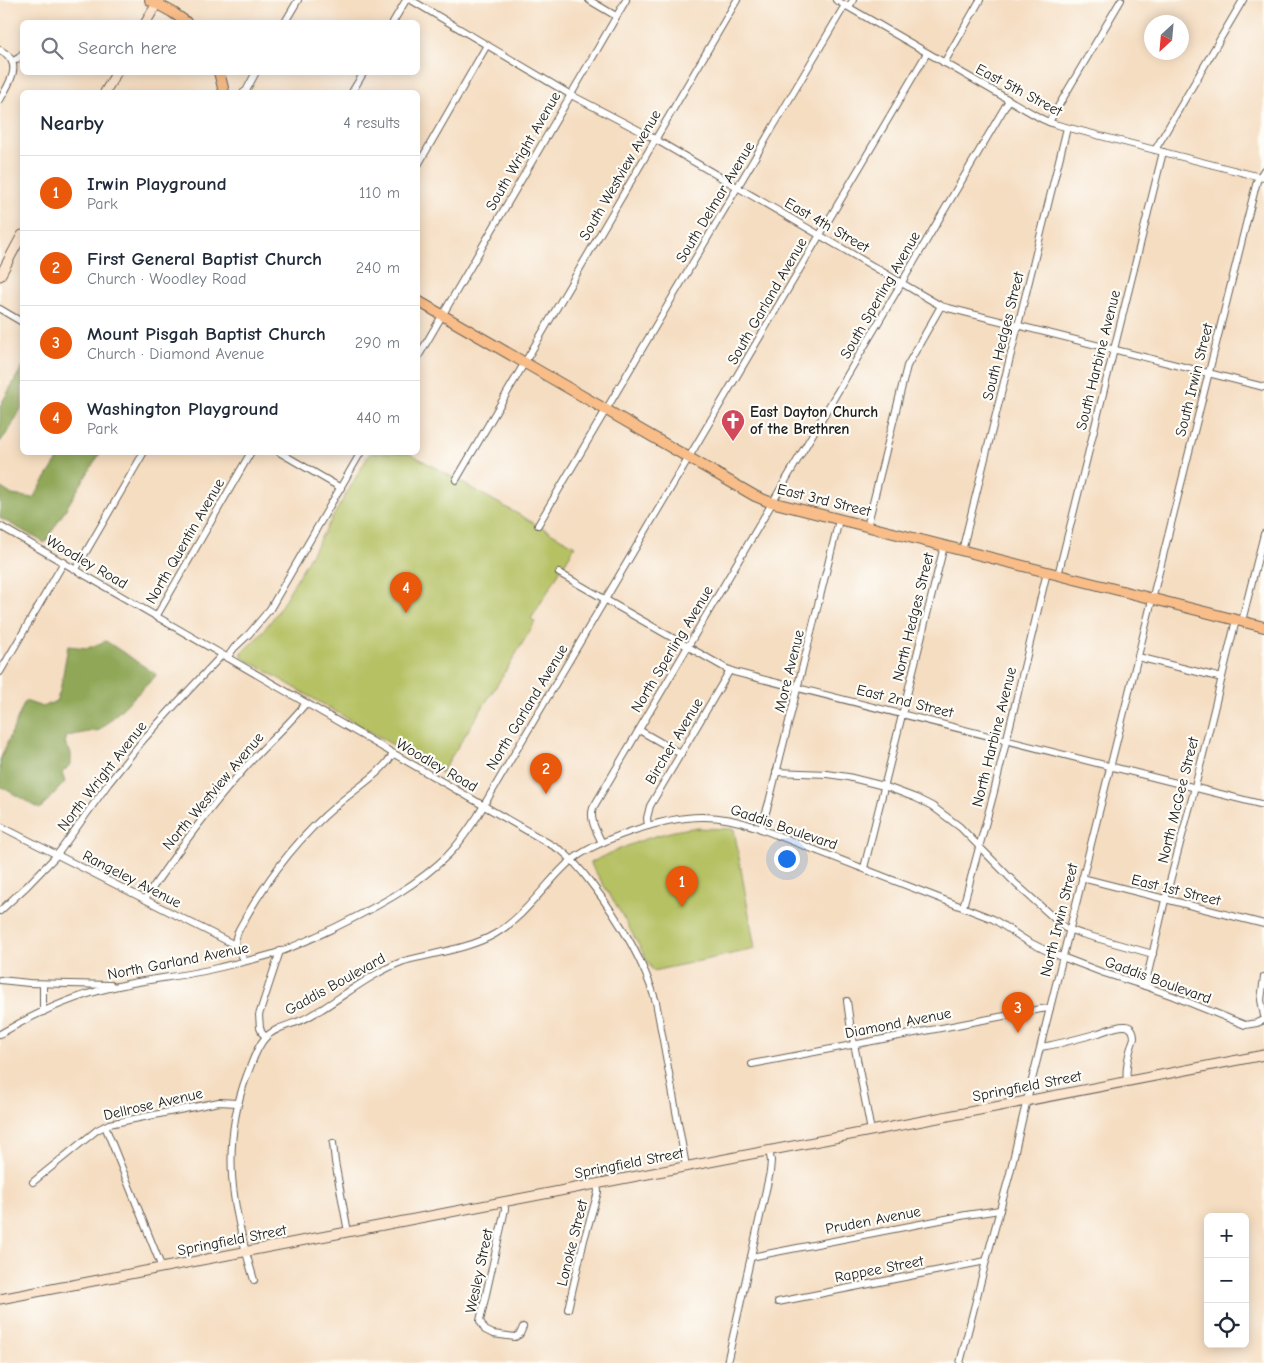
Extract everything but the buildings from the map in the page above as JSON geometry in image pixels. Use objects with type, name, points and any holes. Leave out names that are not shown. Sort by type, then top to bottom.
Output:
[{"type":"main road","points":[[147,20],[155,1],[183,20]]},
{"type":"main road","points":[[106,90],[115,75]]},
{"type":"main road","points":[[220,75],[224,90]]},
{"type":"main road","points":[[0,276],[20,240]]},
{"type":"main road","name":"East 3rd Street","points":[[420,302],[755,496],[772,503],[1264,627]]},
{"type":"main road","name":"Springfield Street","points":[[0,1299],[1264,1055]]},
{"type":"street","points":[[286,20],[298,0]]},
{"type":"street","points":[[394,20],[406,0]]},
{"type":"street","name":"East 4th Street","points":[[411,0],[571,95],[656,140],[941,306],[1264,387]]},
{"type":"street","points":[[588,0],[616,16]]},
{"type":"street","name":"South Wright Avenue","points":[[442,315],[626,0]]},
{"type":"street","name":"South Westview Avenue","points":[[524,363],[737,0]]},
{"type":"street","name":"East 5th Street","points":[[836,0],[1042,119],[1067,128],[1262,177]]},
{"type":"street","name":"South Delmar Avenue","points":[[538,525],[847,6],[853,0]]},
{"type":"street","points":[[944,63],[980,0]]},
{"type":"street","points":[[1050,122],[1121,0]]},
{"type":"street","points":[[1155,150],[1243,0]]},
{"type":"street","points":[[420,162],[487,45]]},
{"type":"street","points":[[0,50],[8,55],[14,68],[0,100]]},
{"type":"street","name":"South Garland Avenue","points":[[689,458],[927,53]]},
{"type":"street","points":[[12,62],[20,57]]},
{"type":"street","points":[[247,90],[254,75]]},
{"type":"street","points":[[353,90],[362,75]]},
{"type":"street","name":"South Sperling Avenue","points":[[772,503],[1009,100]]},
{"type":"street","name":"South Hedges Street","points":[[962,550],[1067,128]]},
{"type":"street","name":"South Harbine Avenue","points":[[1053,573],[1114,349],[1163,152]]},
{"type":"street","name":"South Irwin Street","points":[[1153,599],[1246,224],[1264,170]]},
{"type":"street","points":[[867,527],[907,366],[941,306]]},
{"type":"street","points":[[0,309],[20,321]]},
{"type":"street","points":[[420,354],[442,315]]},
{"type":"street","points":[[456,480],[524,363]]},
{"type":"street","points":[[76,569],[142,455]]},
{"type":"street","name":"North Quentin Avenue","points":[[156,617],[249,455]]},
{"type":"street","points":[[284,455],[340,488]]},
{"type":"street","name":"North Wright Avenue","points":[[0,912],[57,855],[99,796],[143,740],[216,662],[255,628],[270,609],[359,455]]},
{"type":"street","name":"North Garland Avenue","points":[[0,1034],[43,1012],[86,994],[122,985],[190,974],[280,951],[352,919],[403,891],[423,877],[458,844],[484,806],[689,458]]},
{"type":"street","name":"North Sperling Avenue","points":[[602,843],[594,827],[591,814],[593,808],[772,503]]},
{"type":"street","name":"More Avenue","points":[[761,829],[839,520]]},
{"type":"street","name":"Woodley Road","points":[[0,526],[562,851],[572,860],[612,912],[649,980],[656,1002],[686,1166]]},
{"type":"street","name":"North McGee Street","points":[[1145,986],[1222,678],[1264,534]]},
{"type":"street","name":"North Hedges Street","points":[[864,868],[944,546]]},
{"type":"street","points":[[0,672],[64,562]]},
{"type":"street","name":"East 2nd Street","points":[[559,573],[730,670],[1264,805]]},
{"type":"street","name":"North Harbine Avenue","points":[[963,907],[980,847],[1006,740],[1053,573]]},
{"type":"street","name":"North Irwin Street","points":[[960,1363],[1153,599]]},
{"type":"street","points":[[1138,656],[1222,678]]},
{"type":"street","name":"Bircher Avenue","points":[[648,826],[647,818],[650,806],[730,670]]},
{"type":"street","name":"North Westview Avenue","points":[[145,899],[214,805],[243,770],[306,703]]},
{"type":"street","points":[[639,730],[680,754]]},
{"type":"street","points":[[245,961],[235,945],[235,939],[251,908],[272,876],[296,846],[332,809],[382,768],[393,754]]},
{"type":"street","name":"Gaddis Boulevard","points":[[776,772],[840,776],[866,781],[900,792],[932,806],[960,827],[1029,896],[1065,928],[1153,954]]},
{"type":"street","name":"Gaddis Boulevard","points":[[266,1037],[276,1030],[315,1013],[355,986],[394,965],[413,958],[475,943],[495,934],[511,924],[572,860],[602,843],[648,826],[703,816],[733,820],[761,829],[864,868],[993,919],[1027,941],[1062,957],[1145,986],[1245,1025],[1257,1023],[1264,1018]]},
{"type":"street","name":"Rangeley Avenue","points":[[0,826],[235,945]]},
{"type":"street","name":"East 1st Street","points":[[1082,878],[1264,924]]},
{"type":"street","points":[[254,1280],[235,1205],[231,1170],[233,1129],[237,1103],[252,1062],[266,1037],[260,1028],[259,1015],[280,951]]},
{"type":"street","points":[[1264,977],[1261,1000],[1264,1018]]},
{"type":"street","points":[[0,980],[42,984],[122,985]]},
{"type":"street","points":[[42,984],[43,1012]]},
{"type":"street","points":[[847,1001],[871,1130]]},
{"type":"street","name":"Diamond Avenue","points":[[752,1064],[1050,1008]]},
{"type":"street","points":[[1041,1047],[1126,1026],[1133,1030],[1134,1038],[1127,1062],[1127,1081]]},
{"type":"street","name":"Dellrose Avenue","points":[[33,1182],[97,1130],[105,1126],[219,1102],[237,1103]]},
{"type":"street","points":[[105,1126],[162,1268]]},
{"type":"street","points":[[333,1143],[348,1232]]},
{"type":"street","points":[[727,1363],[770,1172],[769,1150]]},
{"type":"street","name":"Lonoke Street","points":[[568,1309],[584,1240],[598,1192],[597,1183]]},
{"type":"street","name":"Wesley Street","points":[[504,1202],[505,1208],[502,1223],[480,1321],[485,1330],[493,1334],[515,1337],[520,1334],[523,1327]]},
{"type":"street","name":"Pruden Avenue","points":[[751,1257],[1000,1210]]},
{"type":"street","name":"Rappee Street","points":[[778,1302],[986,1261]]},
{"type":"green space","points":[[20,371],[20,411],[0,442],[0,406]]},
{"type":"green space","points":[[61,455],[99,455],[45,543],[0,518],[0,487],[12,495],[33,498]]},
{"type":"green space","points":[[369,455],[413,455],[575,546],[531,619],[535,622],[441,773],[242,657],[242,652],[273,619]]},
{"type":"green space","points":[[106,641],[157,675],[100,730],[67,736],[65,743],[71,753],[71,764],[62,773],[65,782],[40,809],[0,786],[0,760],[25,701],[43,707],[56,701],[60,691],[68,646],[88,648]]},
{"type":"green space","points":[[691,828],[734,829],[755,949],[653,971],[590,863],[639,841]]},
{"type":"place","name":"East Dayton Church of the Brethren","points":[[733,442]]},
{"type":"place","name":"Washington Playground","points":[[406,613]]},
{"type":"place","name":"First General Baptist Church","points":[[546,794]]},
{"type":"place","name":"Irwin Playground","points":[[682,907]]},
{"type":"place","name":"Mount Pisgah Baptist Church","points":[[1018,1033]]}]
